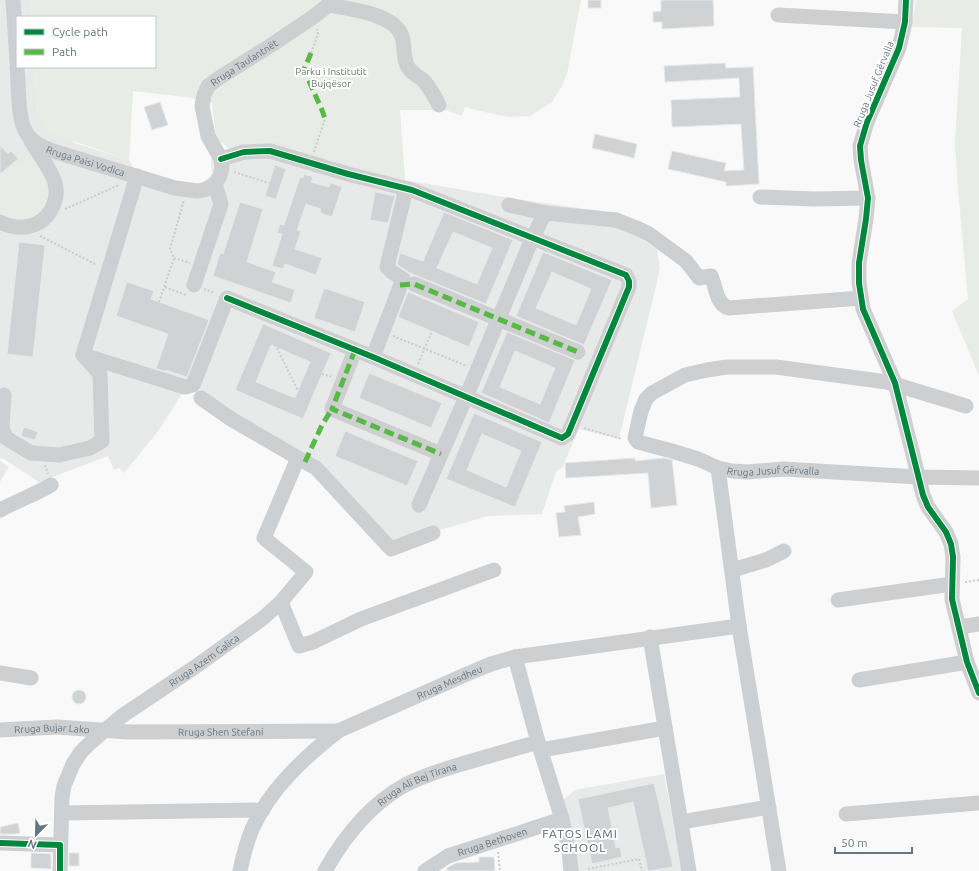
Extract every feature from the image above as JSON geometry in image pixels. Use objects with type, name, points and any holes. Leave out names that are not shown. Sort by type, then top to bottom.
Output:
[{"type":"street","points":[[13,0],[16,46]]},
{"type":"street","name":"Rruga Jusuf Gërvalla","points":[[906,0],[905,22],[899,48],[867,122],[860,146],[868,198],[859,263],[859,283],[863,309],[895,383],[923,496],[928,507],[946,532],[951,544],[953,557],[952,599],[967,662],[979,693]]},
{"type":"street","points":[[332,3],[379,17],[397,27],[402,35],[407,66],[412,72],[423,80],[439,105]]},
{"type":"street","name":"Rruga Taulantnët","points":[[221,164],[208,136],[202,106],[204,95],[208,86],[332,3]]},
{"type":"street","points":[[778,15],[905,22]]},
{"type":"street","points":[[0,222],[10,226],[30,226],[44,219],[54,205],[56,197],[55,183],[52,175],[23,126],[17,68]]},
{"type":"street","name":"Rruga Paisi Vodica","points":[[27,135],[44,148],[187,191],[207,189],[215,184]]},
{"type":"street","points":[[83,355],[185,387],[193,385],[228,298],[373,357],[562,438],[568,434],[629,287],[629,281],[626,275],[532,239],[412,190],[270,151],[244,152],[221,164],[220,176],[215,184],[221,204],[194,285]]},
{"type":"street","points":[[52,175],[55,167],[61,161],[71,156]]},
{"type":"street","points":[[83,355],[137,176]]},
{"type":"street","points":[[373,357],[403,279],[387,267],[406,189]]},
{"type":"street","points":[[760,197],[814,199],[868,198]]},
{"type":"street","points":[[509,205],[545,213],[616,220],[639,229],[649,234],[686,261],[699,278],[711,276],[720,303],[728,308],[861,298]]},
{"type":"street","points":[[419,505],[532,239],[545,213]]},
{"type":"street","points":[[414,284],[578,352]]},
{"type":"street","points":[[355,350],[332,409],[441,454]]},
{"type":"street","points":[[4,395],[2,428],[6,438],[32,453],[59,455],[90,448],[102,440],[100,374],[83,355]]},
{"type":"street","points":[[636,438],[641,411],[646,399],[649,396],[685,375],[707,370],[735,367],[776,367],[895,383],[966,406]]},
{"type":"street","points":[[201,398],[231,419],[316,468],[391,549],[434,533]]},
{"type":"street","name":"Rruga Jusuf Gërvalla","points":[[636,438],[638,442],[698,459],[718,468],[732,471],[747,472],[784,469],[918,477],[979,478]]},
{"type":"street","name":"Rruga Azem Galica","points":[[60,871],[60,845],[64,786],[73,764],[81,752],[103,731],[122,716],[240,636],[281,602],[306,572],[264,538],[298,458]]},
{"type":"street","points":[[718,468],[739,626],[779,871]]},
{"type":"street","points":[[0,510],[51,485]]},
{"type":"street","points":[[732,570],[766,560],[784,551]]},
{"type":"street","points":[[281,602],[299,646],[313,642],[361,619],[494,570]]},
{"type":"street","points":[[838,600],[952,584]]},
{"type":"street","points":[[959,627],[979,624]]},
{"type":"street","name":"Rruga Mesdheu","points":[[240,871],[245,849],[263,810],[283,782],[301,763],[322,743],[338,731],[485,666],[515,657],[739,626]]},
{"type":"street","points":[[650,638],[689,871]]},
{"type":"street","points":[[515,657],[539,746],[562,819],[569,851],[571,871]]},
{"type":"street","points":[[860,680],[967,662]]},
{"type":"street","points":[[0,673],[31,678]]},
{"type":"street","name":"Rruga Bujar Lako","points":[[0,730],[57,727],[103,731]]},
{"type":"street","name":"Rruga Ali Bej Tirana","points":[[325,871],[356,826],[371,811],[404,785],[421,777],[442,770],[539,746],[666,728]]},
{"type":"street","name":"Rruga Shen Stefani","points":[[103,731],[338,731]]},
{"type":"street","points":[[846,814],[979,803]]},
{"type":"street","points":[[681,822],[769,807]]},
{"type":"street","points":[[62,813],[263,810]]},
{"type":"street","name":"Rruga Bethoven","points":[[425,871],[448,856],[562,819]]},
{"type":"street","points":[[0,843],[60,845]]},
{"type":"path","points":[[311,52],[318,34],[313,16]]},
{"type":"path","points":[[310,163],[325,119]]},
{"type":"path","points":[[221,164],[269,183]]},
{"type":"path","points":[[65,209],[137,176]]},
{"type":"path","points":[[159,302],[174,258],[170,249],[187,191]]},
{"type":"path","points":[[38,235],[108,272]]},
{"type":"path","points":[[174,258],[183,261]]},
{"type":"path","points":[[165,287],[178,292]]},
{"type":"path","points":[[413,374],[432,331]]},
{"type":"path","points":[[383,332],[477,371]]},
{"type":"path","points":[[277,348],[298,391]]},
{"type":"path","points":[[572,424],[622,439],[636,438]]},
{"type":"path","points":[[498,840],[500,871]]},
{"type":"path","points":[[588,869],[639,859],[642,871]]},
{"type":"shaded area","points":[[0,0],[31,0],[32,16],[16,16],[16,68],[36,68],[37,109],[75,143],[129,160],[137,176],[198,185],[212,176],[211,158],[274,140],[405,180],[516,199],[608,212],[657,250],[660,269],[619,439],[579,429],[562,468],[556,471],[542,514],[488,516],[391,544],[318,463],[241,418],[199,389],[185,389],[159,430],[124,473],[119,468],[114,470],[108,456],[39,482],[4,459],[0,458]]},
{"type":"shaded area","points":[[0,461],[9,467],[0,482]]},
{"type":"shaded area","points":[[664,774],[682,871],[578,871],[577,854],[562,801],[575,790]]},
{"type":"green space","name":"Parku i Institutit Bujqësor","points":[[31,0],[581,0],[567,74],[562,86],[552,102],[530,116],[509,117],[465,107],[462,116],[445,110],[400,110],[405,180],[274,140],[232,151],[216,138],[212,103],[187,97],[133,91],[129,160],[51,133],[41,124],[39,116],[36,68],[156,68],[156,16],[32,16]]},
{"type":"green space","points":[[916,0],[979,0],[979,376],[952,311],[968,299],[955,144],[962,28],[912,27]]},
{"type":"green space","points":[[30,155],[43,174],[50,189],[51,199],[38,218],[26,223],[9,221],[0,214],[0,182]]},
{"type":"building","points":[[588,0],[601,0],[601,8],[588,8]]},
{"type":"building","points":[[661,0],[713,0],[714,26],[662,29],[662,22],[653,22],[653,12],[661,11]]},
{"type":"building","points":[[725,63],[726,68],[753,67],[759,184],[726,186],[726,182],[668,169],[672,151],[726,163],[724,171],[744,170],[741,124],[672,127],[671,100],[740,97],[739,78],[665,82],[664,66]]},
{"type":"building","points":[[160,102],[168,125],[152,130],[144,107]]},
{"type":"building","points":[[595,134],[637,144],[634,158],[592,148]]},
{"type":"building","points":[[0,145],[8,154],[11,151],[18,159],[0,174]]},
{"type":"building","points":[[275,165],[286,169],[276,199],[265,196]]},
{"type":"building","points":[[304,174],[313,177],[311,182],[329,187],[331,183],[342,187],[332,217],[320,213],[321,209],[306,204],[297,230],[301,231],[295,249],[322,258],[316,275],[285,264],[283,269],[272,266],[282,234],[277,233],[280,224],[284,225],[300,177],[303,178]]},
{"type":"building","points":[[375,192],[395,196],[388,223],[370,220]]},
{"type":"building","points":[[240,202],[263,209],[247,262],[276,272],[272,282],[295,290],[291,303],[213,276],[220,253],[223,254]]},
{"type":"building","points":[[444,212],[513,240],[486,304],[408,272],[397,264],[400,253],[423,261]],"holes":[[[453,232],[492,248],[477,284],[437,268]]]},
{"type":"building","points":[[19,242],[45,245],[33,357],[7,354]]},
{"type":"building","points":[[543,252],[612,280],[584,345],[516,316]],"holes":[[[552,272],[591,289],[576,325],[536,308]]]},
{"type":"building","points":[[127,282],[154,291],[151,299],[209,320],[187,377],[166,370],[156,369],[168,334],[116,316]]},
{"type":"building","points":[[324,288],[365,302],[355,332],[314,318]]},
{"type":"building","points":[[408,292],[479,322],[469,347],[398,317]]},
{"type":"building","points":[[263,324],[331,353],[303,419],[235,390]],"holes":[[[271,345],[310,362],[295,398],[256,382]]]},
{"type":"building","points":[[507,332],[575,360],[549,423],[481,393]],"holes":[[[515,351],[555,368],[540,404],[500,387]]]},
{"type":"building","points":[[369,373],[442,403],[431,428],[359,398]]},
{"type":"building","points":[[474,413],[542,442],[515,507],[446,479]],"holes":[[[482,434],[521,451],[506,487],[467,470]]]},
{"type":"building","points":[[24,427],[38,432],[35,440],[21,436]]},
{"type":"building","points":[[345,431],[418,461],[407,486],[335,456]]},
{"type":"building","points":[[635,458],[635,461],[664,458],[672,460],[677,505],[651,508],[648,473],[566,478],[565,463]]},
{"type":"building","points":[[594,502],[595,514],[578,517],[581,535],[559,537],[556,513],[565,512],[564,506]]},
{"type":"building","points":[[79,690],[84,692],[86,697],[84,702],[79,704],[74,702],[72,697],[74,692]]},
{"type":"building","points":[[654,783],[673,867],[648,871],[633,802],[608,808],[616,848],[620,847],[622,857],[592,864],[578,799]]},
{"type":"building","points":[[18,823],[20,833],[0,834],[0,827]]},
{"type":"building","points":[[31,853],[51,854],[51,869],[31,868]]},
{"type":"building","points":[[69,853],[79,853],[79,866],[69,866]]},
{"type":"building","points":[[479,857],[494,857],[495,871],[447,871],[447,868],[456,863],[479,862]]},
{"type":"marked path","points":[[311,53],[304,70],[325,119]]},
{"type":"marked path","points":[[400,285],[414,284],[578,352]]},
{"type":"marked path","points":[[355,350],[332,409],[441,454]]},
{"type":"marked path","points":[[305,462],[322,425],[332,409]]},
{"type":"cycle path","points":[[906,0],[905,22],[899,48],[867,122],[860,146],[868,198],[859,263],[859,283],[863,309],[895,383],[923,495],[928,507],[946,532],[951,544],[953,557],[952,599],[967,662],[979,693]]},
{"type":"cycle path","points":[[221,159],[244,152],[270,151],[348,174],[412,190],[626,275],[629,281],[629,287],[568,434],[562,438],[373,357],[227,298]]},
{"type":"cycle path","points":[[0,843],[60,845],[60,871]]},
{"type":"district","name":"FATOS LAMI SCHOOL","points":[[580,841]]}]
